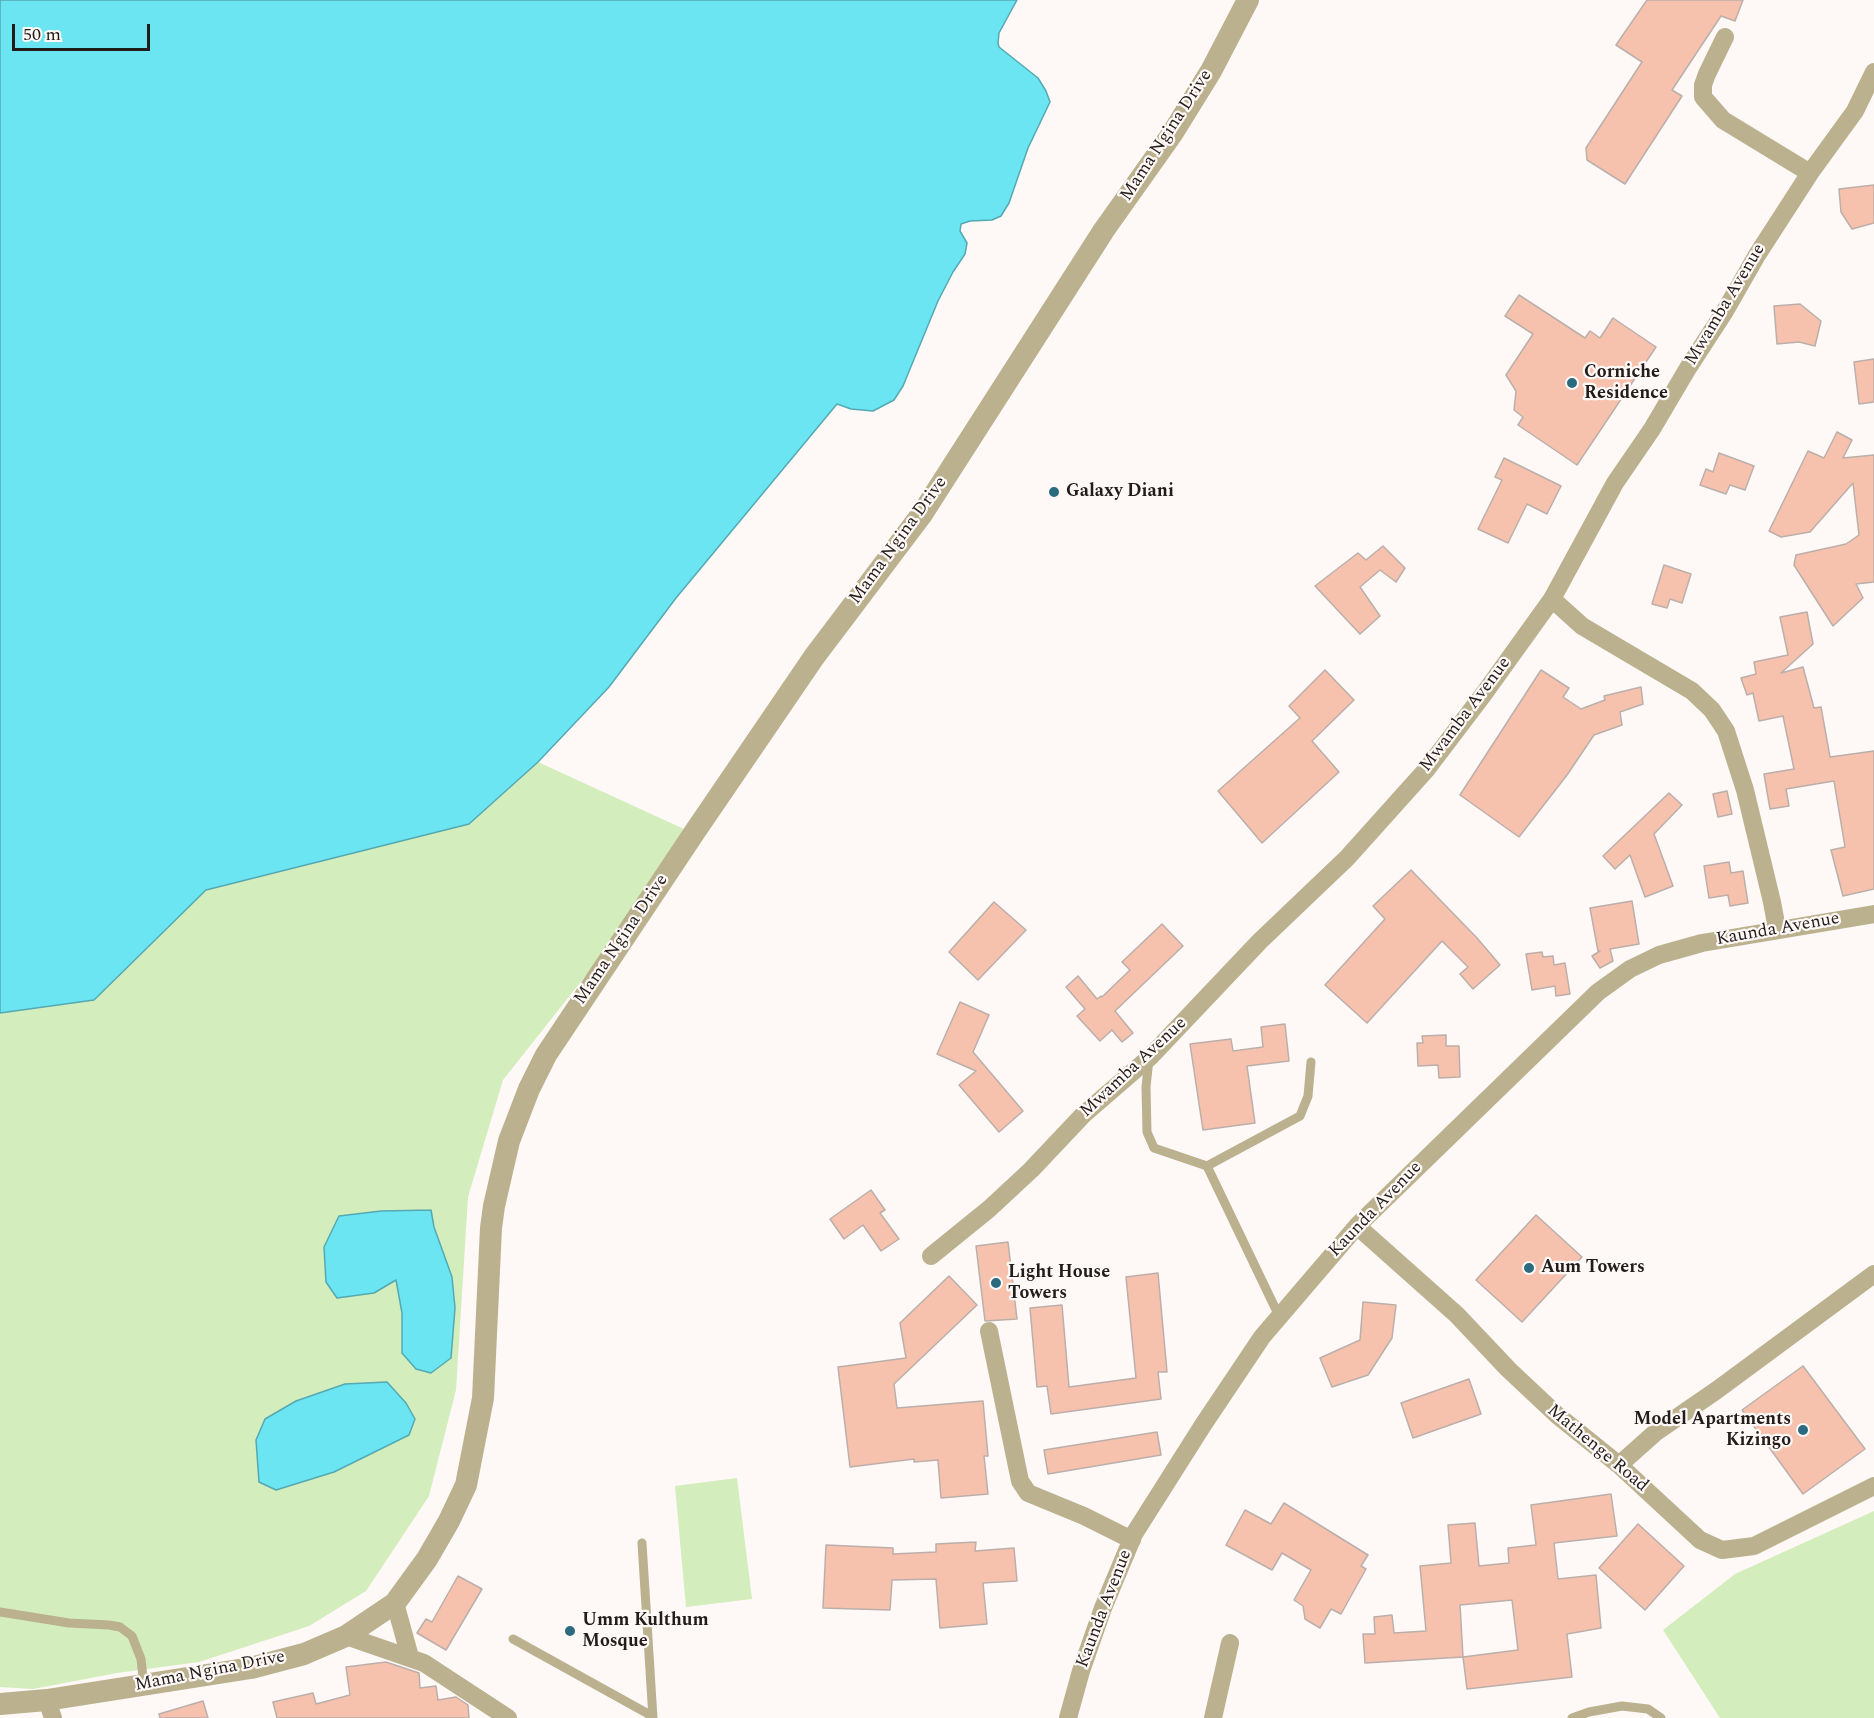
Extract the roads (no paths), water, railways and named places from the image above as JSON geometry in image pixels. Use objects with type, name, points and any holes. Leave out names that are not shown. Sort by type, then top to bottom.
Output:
[{"type":"street","name":"Mama Ngina Drive","points":[[0,1704],[50,1709],[144,1686],[251,1668],[304,1654],[346,1636],[395,1603],[427,1559],[466,1485],[483,1398],[490,1228],[494,1206],[509,1141],[546,1055],[814,657],[922,514],[1104,230],[1172,134],[1211,71],[1248,0]]},
{"type":"street","points":[[1725,37],[1707,74],[1703,85],[1703,97],[1723,120],[1810,173]]},
{"type":"street","name":"Mwamba Avenue","points":[[931,1256],[989,1209],[1031,1170],[1083,1115],[1150,1057],[1260,941],[1375,828],[1449,740],[1552,599],[1615,483],[1652,429],[1757,255],[1810,173],[1855,111],[1874,72]]},
{"type":"street","points":[[1552,599],[1581,626],[1692,691],[1712,710],[1726,731],[1744,789],[1777,929]]},
{"type":"street","name":"Kaunda Avenue","points":[[1068,1718],[1081,1671],[1103,1608],[1132,1540],[1203,1425],[1262,1337],[1357,1226],[1598,992],[1630,969],[1659,955],[1702,943],[1874,914]]},
{"type":"street","name":"Mathenge Road","points":[[1357,1226],[1457,1315],[1508,1369],[1557,1415],[1619,1465],[1700,1540],[1722,1550],[1754,1546],[1874,1486]]},
{"type":"street","points":[[1619,1465],[1656,1432],[1718,1390],[1874,1274]]},
{"type":"street","points":[[989,1331],[1020,1481],[1028,1493],[1084,1516],[1132,1540]]},
{"type":"street","points":[[395,1603],[410,1657]]},
{"type":"street","points":[[346,1636],[424,1663],[508,1718]]},
{"type":"street","points":[[1214,1718],[1230,1642]]},
{"type":"lane","points":[[1150,1057],[1146,1086],[1147,1132],[1154,1148],[1207,1166],[1279,1316]]},
{"type":"lane","points":[[1207,1166],[1300,1116],[1308,1096],[1311,1062]]},
{"type":"lane","points":[[642,1543],[652,1717]]},
{"type":"lane","points":[[0,1612],[69,1623],[120,1627],[132,1636],[141,1659],[144,1686]]},
{"type":"lane","points":[[513,1640],[652,1717]]},
{"type":"lane","points":[[1572,1718],[1589,1712],[1622,1706],[1648,1709],[1662,1718]]},
{"type":"water","points":[[0,0],[1017,0],[999,33],[999,47],[1038,78],[1050,102],[1028,148],[1009,203],[1001,216],[992,220],[970,221],[961,224],[960,231],[967,243],[965,254],[938,301],[903,386],[894,400],[873,411],[851,409],[837,404],[676,598],[609,687],[538,762],[469,824],[206,890],[94,1000],[0,1013]]},
{"type":"water","points":[[431,1210],[434,1227],[452,1277],[455,1308],[451,1358],[431,1373],[416,1369],[402,1353],[402,1313],[396,1280],[374,1293],[337,1298],[326,1282],[324,1247],[339,1216],[381,1211]]},
{"type":"water","points":[[387,1382],[406,1403],[415,1419],[409,1435],[334,1472],[276,1490],[259,1482],[256,1440],[265,1419],[296,1401],[345,1384]]},
{"type":"place","name":"Corniche Residence","points":[[1572,383]]},
{"type":"place","name":"Galaxy Diani","points":[[1054,492]]},
{"type":"place","name":"Aum Towers","points":[[1529,1268]]},
{"type":"place","name":"Light House Towers","points":[[996,1283]]},
{"type":"place","name":"Model Apartments Kizingo","points":[[1803,1430]]},
{"type":"place","name":"Umm Kulthum Mosque","points":[[570,1631]]}]
